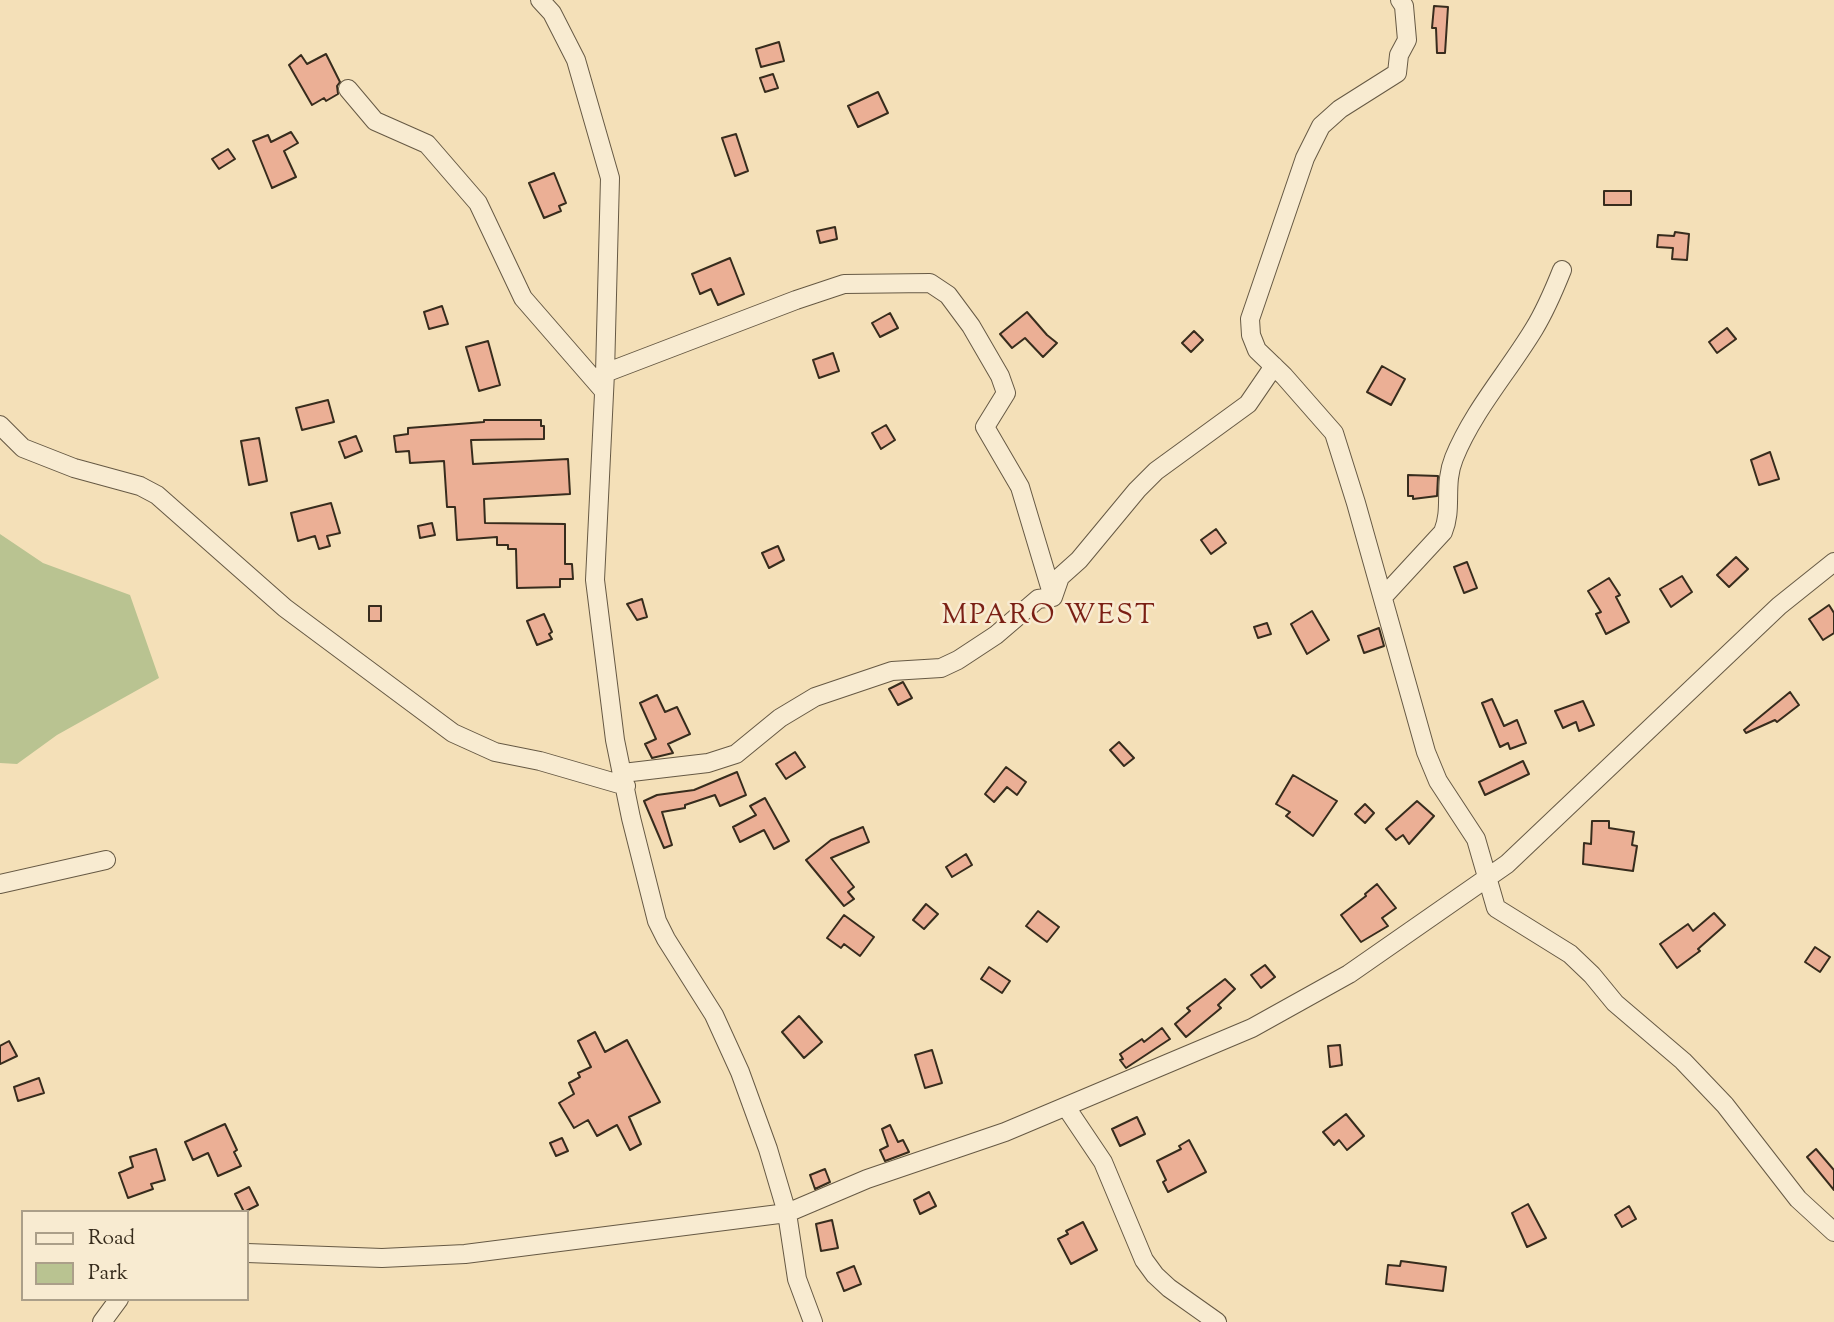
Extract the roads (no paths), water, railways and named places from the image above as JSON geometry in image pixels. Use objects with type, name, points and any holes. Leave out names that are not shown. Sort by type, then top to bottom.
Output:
[{"type":"street","points":[[540,0],[552,13],[576,60],[610,178],[595,580],[615,740],[631,818],[657,920],[714,1015],[740,1072],[768,1149],[787,1213],[797,1279],[813,1322]]},
{"type":"street","points":[[1400,0],[1404,6],[1408,40],[1399,55],[1397,74],[1328,117],[1321,126],[1295,185],[1250,319],[1251,335],[1258,350],[1334,433],[1426,752],[1438,781],[1476,839],[1496,908],[1570,954],[1615,1003],[1683,1060],[1725,1104],[1793,1192],[1834,1232]]},
{"type":"street","points":[[348,89],[374,121],[427,144],[478,203],[523,299],[604,382]]},
{"type":"street","points":[[1383,597],[1443,532],[1447,518],[1446,488],[1454,456],[1535,327],[1562,270]]},
{"type":"street","points":[[604,382],[796,300],[845,284],[930,283],[948,295],[971,326],[1000,376],[1006,393],[985,426],[1020,487],[1053,597]]},
{"type":"street","points":[[1053,597],[1060,577],[1079,559],[1137,489],[1156,471],[1248,404],[1274,366]]},
{"type":"street","points":[[0,425],[23,448],[74,468],[139,486],[157,495],[285,608],[453,733],[495,752],[625,779],[708,764],[727,757],[815,697],[892,671],[941,668],[996,635],[1038,599],[1053,597]]},
{"type":"street","points":[[248,1253],[425,1258],[787,1213],[867,1179],[1006,1132],[1252,1028],[1349,974],[1507,864],[1779,606],[1834,562]]},
{"type":"street","points":[[0,884],[106,860]]},
{"type":"street","points":[[1066,1107],[1103,1162],[1144,1260],[1169,1288],[1217,1322]]},
{"type":"street","points":[[102,1322],[118,1301]]},
{"type":"district","name":"MPARO WEST","points":[[1049,618]]}]
